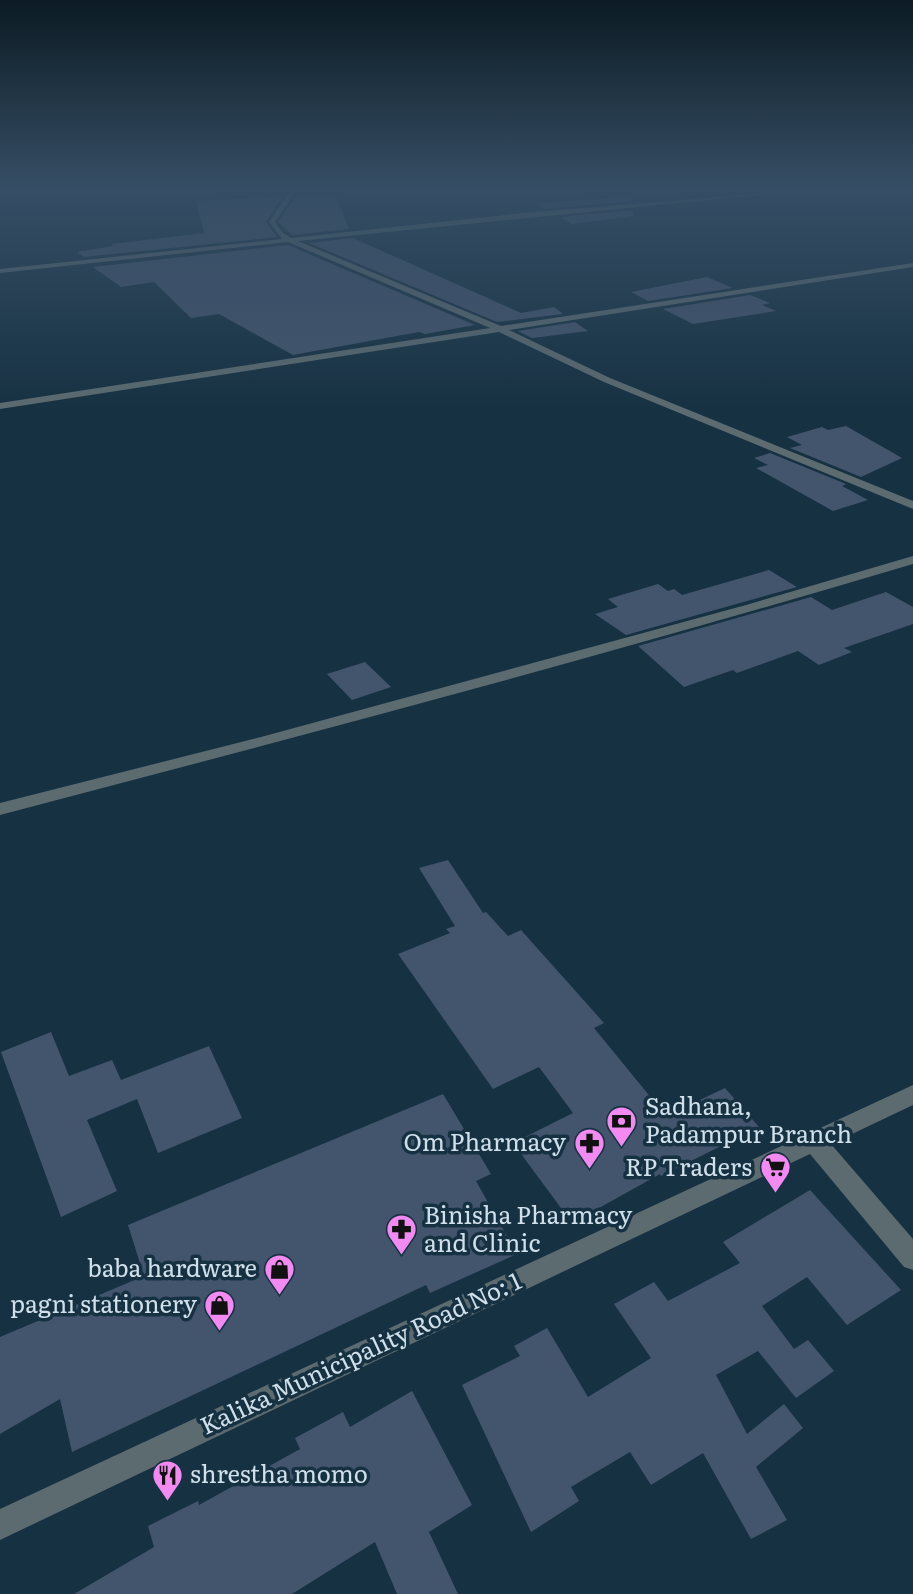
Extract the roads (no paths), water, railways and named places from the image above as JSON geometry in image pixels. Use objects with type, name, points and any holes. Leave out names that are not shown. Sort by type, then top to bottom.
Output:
[{"type":"street","points":[[0,271],[84,262]]},
{"type":"street","points":[[342,262],[498,328],[607,380],[913,505]]},
{"type":"street","points":[[0,406],[498,328],[703,300],[913,265]]},
{"type":"street","points":[[0,809],[267,740],[751,608],[913,560]]},
{"type":"street","name":"Kalika Municipality Road No: 1","points":[[0,1525],[913,1094]]},
{"type":"street","points":[[814,1141],[913,1258]]},
{"type":"place","name":"Sadhana, Padampur Branch","points":[[622,1148]]},
{"type":"place","name":"Om Pharmacy","points":[[589,1170]]},
{"type":"place","name":"RP Traders","points":[[775,1195]]},
{"type":"place","name":"Binisha Pharmacy and Clinic","points":[[401,1257]]},
{"type":"place","name":"baba hardware","points":[[280,1296]]},
{"type":"place","name":"pagni stationery","points":[[220,1332]]},
{"type":"place","name":"shrestha momo","points":[[167,1502]]}]
